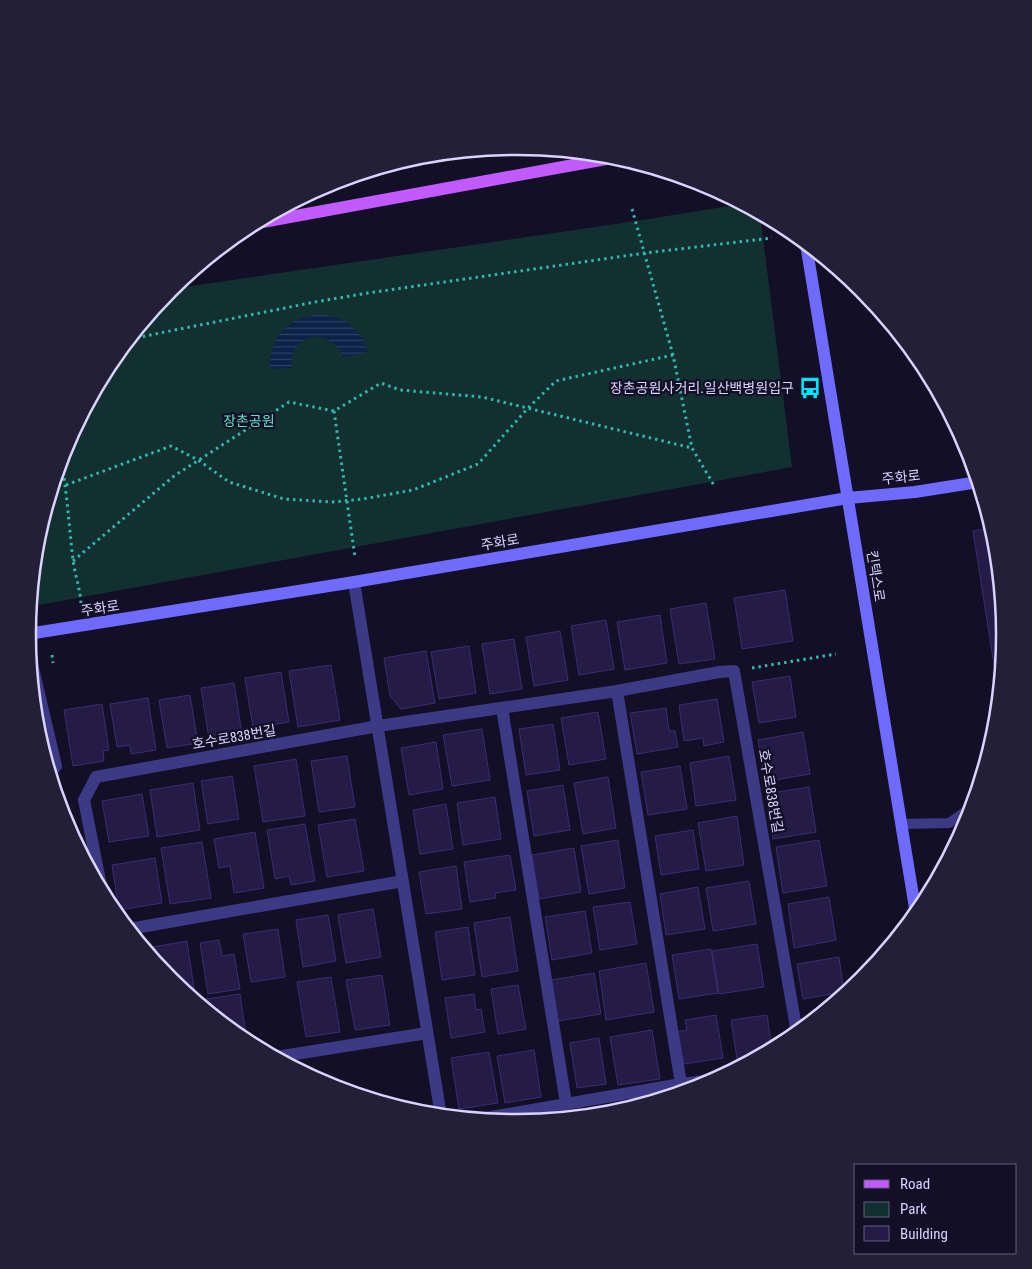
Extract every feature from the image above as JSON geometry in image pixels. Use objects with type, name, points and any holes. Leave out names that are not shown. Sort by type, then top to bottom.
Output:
[{"type":"main road","points":[[275,220],[593,161]]},
{"type":"street","name":"킨텍스로","points":[[808,254],[914,902]]},
{"type":"street","name":"주화로","points":[[36,633],[354,582],[848,498],[915,492],[971,483]]},
{"type":"street","points":[[354,582],[440,1108]]},
{"type":"street","name":"호수로838번길","points":[[97,867],[84,800],[96,777],[378,726],[617,691],[734,671],[795,1024]]},
{"type":"street","points":[[617,691],[681,1084]]},
{"type":"street","points":[[40,699],[55,767]]},
{"type":"street","points":[[502,708],[566,1104]]},
{"type":"street","points":[[136,928],[403,881]]},
{"type":"street","points":[[287,1056],[427,1033]]},
{"type":"street","points":[[509,1114],[685,1084]]},
{"type":"lane","points":[[901,824],[949,823],[960,815]]},
{"type":"path","points":[[632,209],[673,355],[692,448],[715,487]]},
{"type":"path","points":[[139,337],[368,293],[645,253],[772,238]]},
{"type":"path","points":[[66,485],[171,446],[198,460],[229,482],[284,499],[348,501],[413,490],[478,464],[528,408],[556,381],[673,355]]},
{"type":"path","points":[[74,561],[174,476],[290,402],[334,411],[381,383],[400,390],[482,397],[692,448]]},
{"type":"path","points":[[334,411],[355,557]]},
{"type":"path","points":[[64,475],[81,608]]},
{"type":"path","points":[[734,671],[836,654]]},
{"type":"green space","name":"장촌공원","points":[[731,206],[761,222],[792,467],[39,605],[38,596],[45,541],[62,480],[86,422],[117,368],[135,342],[155,318],[186,287]]},
{"type":"water","points":[[320,314],[337,318],[350,325],[360,336],[368,352],[343,357],[337,347],[329,340],[311,337],[303,340],[297,347],[293,356],[292,368],[270,369],[273,346],[282,331],[298,320]]},
{"type":"building","points":[[984,529],[992,572],[996,635],[995,669],[973,531]]},
{"type":"building","points":[[785,590],[793,641],[742,649],[734,598]]},
{"type":"building","points":[[706,603],[715,659],[679,664],[670,609]]},
{"type":"building","points":[[660,615],[667,663],[625,670],[617,622]]},
{"type":"building","points":[[606,620],[614,669],[579,675],[571,626]]},
{"type":"building","points":[[560,631],[568,680],[534,686],[526,637]]},
{"type":"building","points":[[514,639],[522,689],[490,694],[482,644]]},
{"type":"building","points":[[469,646],[476,693],[439,699],[431,652]]},
{"type":"building","points":[[426,651],[435,703],[401,709],[390,696],[384,658]]},
{"type":"building","points":[[331,665],[340,720],[298,727],[289,671]]},
{"type":"building","points":[[281,672],[289,722],[253,728],[245,678]]},
{"type":"building","points":[[790,676],[796,717],[759,723],[752,682]]},
{"type":"building","points":[[234,683],[242,734],[209,739],[201,688]]},
{"type":"building","points":[[190,695],[198,743],[167,748],[159,700]]},
{"type":"building","points":[[148,698],[156,750],[131,754],[130,745],[117,747],[110,704]]},
{"type":"building","points":[[717,699],[724,742],[704,746],[703,738],[684,741],[679,705]]},
{"type":"building","points":[[102,704],[109,750],[103,751],[104,761],[73,766],[64,710]]},
{"type":"building","points":[[666,708],[669,731],[675,731],[678,747],[637,754],[630,713]]},
{"type":"building","points":[[598,712],[606,759],[569,765],[561,718]]},
{"type":"building","points":[[553,724],[560,770],[526,775],[519,729]]},
{"type":"building","points":[[482,729],[490,780],[452,786],[443,735]]},
{"type":"building","points":[[803,732],[810,774],[769,781],[767,768],[763,768],[758,740]]},
{"type":"building","points":[[436,742],[443,789],[409,795],[401,748]]},
{"type":"building","points":[[347,756],[355,807],[319,812],[311,761]]},
{"type":"building","points":[[729,756],[736,800],[696,806],[690,763]]},
{"type":"building","points":[[296,759],[305,816],[263,822],[254,766]]},
{"type":"building","points":[[680,766],[687,809],[648,815],[641,772]]},
{"type":"building","points":[[232,776],[239,819],[208,824],[201,781]]},
{"type":"building","points":[[608,777],[616,828],[583,834],[574,783]]},
{"type":"building","points":[[193,783],[200,830],[157,837],[150,790]]},
{"type":"building","points":[[563,785],[570,830],[534,836],[527,791]]},
{"type":"building","points":[[809,787],[816,832],[773,839],[766,794]]},
{"type":"building","points":[[142,794],[149,836],[109,842],[102,801]]},
{"type":"building","points":[[495,797],[501,839],[463,845],[457,803]]},
{"type":"building","points":[[446,804],[453,849],[420,854],[413,810]]},
{"type":"building","points":[[737,816],[744,865],[706,871],[698,823]]},
{"type":"building","points":[[355,819],[364,871],[327,877],[318,825]]},
{"type":"building","points":[[305,824],[315,881],[291,885],[289,876],[275,879],[267,830]]},
{"type":"building","points":[[693,830],[699,869],[661,875],[655,836]]},
{"type":"building","points":[[255,832],[264,888],[234,893],[230,866],[219,868],[214,839]]},
{"type":"building","points":[[618,840],[625,888],[589,894],[581,846]]},
{"type":"building","points":[[819,840],[827,886],[783,893],[776,847]]},
{"type":"building","points":[[202,842],[211,898],[170,904],[161,848]]},
{"type":"building","points":[[574,848],[581,892],[539,899],[532,855]]},
{"type":"building","points":[[510,855],[516,890],[495,893],[496,898],[470,902],[464,862]]},
{"type":"building","points":[[155,858],[162,903],[123,909],[118,902],[112,865]]},
{"type":"building","points":[[456,866],[462,909],[426,914],[419,872]]},
{"type":"building","points":[[749,881],[756,924],[713,931],[706,888]]},
{"type":"building","points":[[698,887],[705,929],[666,935],[660,894]]},
{"type":"building","points":[[829,897],[836,940],[794,948],[788,904]]},
{"type":"building","points":[[630,902],[637,944],[600,950],[593,907]]},
{"type":"building","points":[[373,909],[381,957],[346,963],[338,915]]},
{"type":"building","points":[[585,911],[592,953],[552,960],[545,917]]},
{"type":"building","points":[[328,915],[336,961],[303,967],[296,920]]},
{"type":"building","points":[[510,917],[518,971],[482,977],[474,923]]},
{"type":"building","points":[[468,927],[475,975],[442,980],[435,932]]},
{"type":"building","points":[[278,929],[285,977],[251,982],[243,934]]},
{"type":"building","points":[[219,940],[222,956],[234,954],[240,989],[208,994],[200,943]]},
{"type":"building","points":[[187,941],[194,989],[177,974],[153,947]]},
{"type":"building","points":[[757,944],[764,987],[719,994],[712,951]]},
{"type":"building","points":[[711,949],[718,993],[679,999],[672,955]]},
{"type":"building","points":[[839,957],[843,985],[833,994],[803,999],[797,964]]},
{"type":"building","points":[[646,963],[654,1012],[606,1020],[599,971]]},
{"type":"building","points":[[594,973],[601,1014],[557,1021],[551,980]]},
{"type":"building","points":[[382,975],[390,1025],[355,1030],[346,980]]},
{"type":"building","points":[[331,977],[340,1032],[306,1037],[297,982]]},
{"type":"building","points":[[518,985],[526,1029],[498,1034],[491,989]]},
{"type":"building","points":[[240,994],[245,1030],[224,1015],[206,999]]},
{"type":"building","points":[[474,994],[476,1010],[481,1009],[485,1032],[451,1038],[445,998]]},
{"type":"building","points":[[716,1015],[723,1058],[684,1064],[676,1032],[687,1030],[685,1020]]},
{"type":"building","points":[[767,1015],[771,1041],[737,1060],[731,1020]]},
{"type":"building","points":[[652,1030],[660,1079],[618,1085],[610,1037]]},
{"type":"building","points":[[599,1038],[606,1084],[577,1088],[570,1043]]},
{"type":"building","points":[[534,1050],[541,1097],[505,1103],[497,1056]]},
{"type":"building","points":[[489,1052],[498,1103],[459,1109],[451,1058]]},
{"type":"place","name":"장촌공원사거리.일산백병원입구","points":[[810,388]]}]
